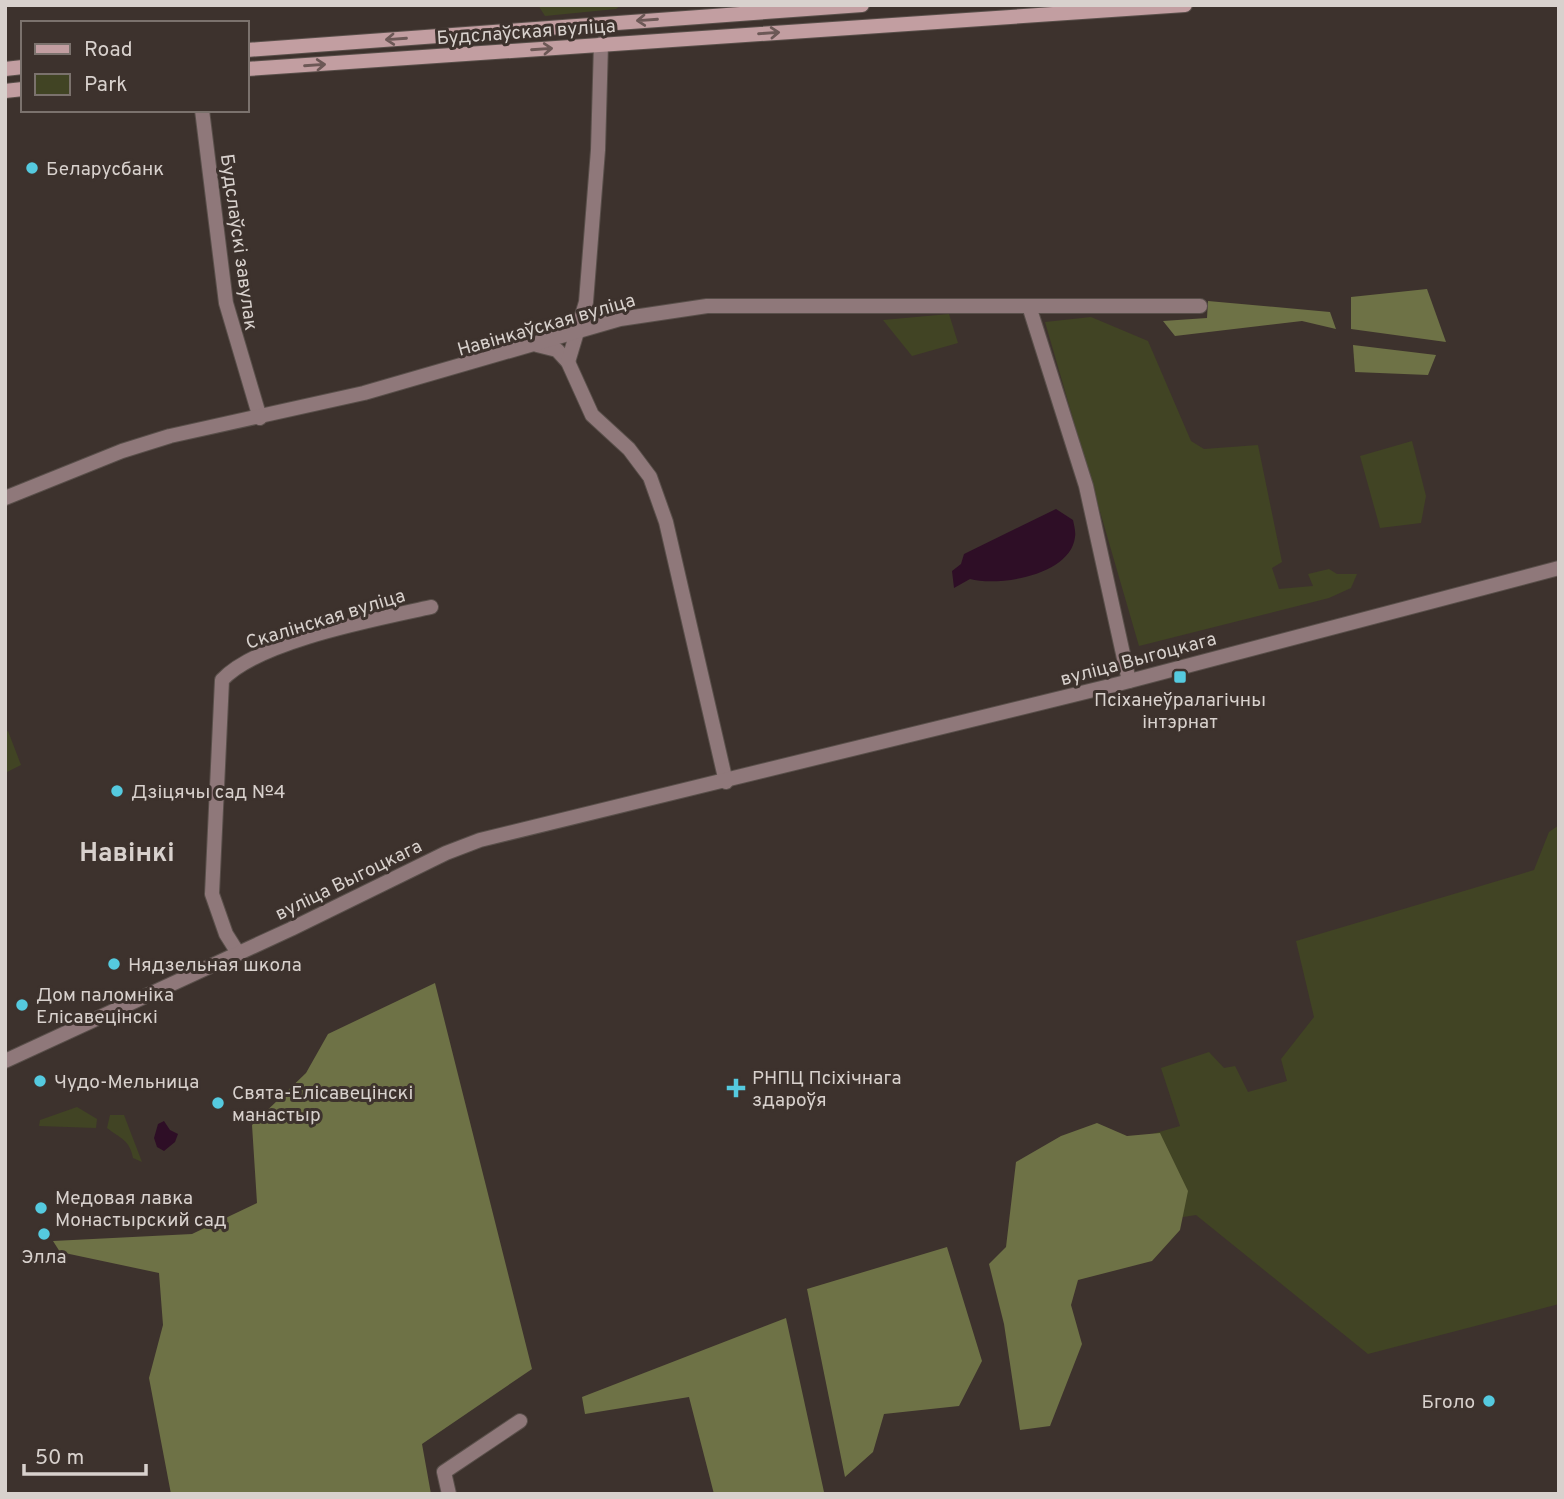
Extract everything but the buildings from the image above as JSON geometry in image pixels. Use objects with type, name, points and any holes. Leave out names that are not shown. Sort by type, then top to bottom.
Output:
[{"type":"main road","name":"Будслаўская вуліца","points":[[248,50],[862,5]]},
{"type":"main road","name":"Будслаўская вуліца","points":[[248,69],[1185,5]]},
{"type":"street","points":[[568,362],[586,302],[598,150],[601,44]]},
{"type":"street","name":"Будслаўскі завулак","points":[[202,112],[226,303],[260,418]]},
{"type":"street","points":[[586,302],[596,315],[620,319]]},
{"type":"street","name":"Навінкаўская вуліца","points":[[5,498],[122,451],[170,436],[260,418],[391,386],[620,319],[707,306],[1200,306]]},
{"type":"street","points":[[1029,306],[1086,486],[1129,681]]},
{"type":"street","points":[[537,345],[557,350],[568,362],[592,415],[629,449],[650,477],[666,522],[726,782]]},
{"type":"street","name":"вуліца Выгоцкага","points":[[5,1061],[446,853],[480,840],[726,782],[1129,681],[1559,568]]},
{"type":"street","name":"Скалінская вуліца","points":[[238,953],[226,934],[212,894],[222,680],[234,667],[255,655],[358,624],[431,607]]},
{"type":"street","points":[[449,1494],[444,1472],[520,1421]]},
{"type":"green space","points":[[538,5],[621,5],[616,9],[545,16]]},
{"type":"green space","points":[[1427,289],[1446,342],[1351,329],[1351,297]]},
{"type":"green space","points":[[1208,301],[1330,312],[1336,329],[1302,321],[1175,336],[1163,321],[1207,318]]},
{"type":"green space","points":[[949,314],[958,343],[912,356],[883,320]]},
{"type":"green space","points":[[1091,317],[1148,341],[1191,441],[1204,449],[1258,445],[1282,562],[1272,568],[1279,589],[1313,586],[1308,574],[1329,569],[1337,574],[1357,574],[1351,588],[1329,598],[1139,646],[1045,322]]},
{"type":"green space","points":[[1353,345],[1436,355],[1428,375],[1355,372]]},
{"type":"green space","points":[[1412,441],[1426,496],[1421,523],[1380,528],[1360,456]]},
{"type":"green space","points":[[8,731],[21,765],[5,773],[5,732]]},
{"type":"green space","points":[[1559,825],[1559,1304],[1368,1354],[1196,1215],[1158,1221],[1128,1141],[1180,1126],[1161,1068],[1209,1052],[1224,1068],[1235,1066],[1248,1092],[1287,1081],[1281,1059],[1314,1017],[1296,941],[1534,870],[1549,832]]},
{"type":"green space","points":[[435,983],[532,1369],[422,1444],[431,1494],[171,1494],[149,1378],[163,1325],[159,1273],[60,1252],[53,1241],[192,1234],[257,1203],[252,1125],[306,1073],[328,1034]]},
{"type":"green space","points":[[77,1107],[97,1119],[96,1128],[39,1126],[40,1120]]},
{"type":"green space","points":[[110,1115],[124,1115],[142,1162],[133,1158],[127,1143],[107,1128]]},
{"type":"green space","points":[[1097,1123],[1127,1136],[1160,1133],[1188,1191],[1180,1230],[1152,1261],[1078,1280],[1071,1305],[1082,1344],[1050,1426],[1020,1430],[1004,1324],[989,1264],[1006,1247],[1016,1162],[1061,1136]]},
{"type":"green space","points":[[947,1247],[982,1361],[959,1406],[884,1414],[873,1452],[845,1477],[807,1289]]},
{"type":"green space","points":[[786,1318],[824,1492],[714,1494],[689,1397],[585,1414],[582,1397]]},
{"type":"shaded area","points":[[1056,509],[1073,520],[1075,531],[1071,550],[1061,561],[1032,575],[998,581],[970,579],[954,588],[952,571],[961,564],[964,554]]},
{"type":"shaded area","points":[[164,1121],[170,1130],[178,1134],[175,1142],[164,1151],[157,1147],[154,1138],[158,1124]]},
{"type":"place","name":"Беларусбанк","points":[[32,168]]},
{"type":"place","name":"Псіханеўралагічны інтэрнат","points":[[1180,677]]},
{"type":"place","name":"Дзіцячы сад №4","points":[[117,791]]},
{"type":"place","name":"Нядзельная школа","points":[[114,964]]},
{"type":"place","name":"Дом паломніка Елісавецінскі","points":[[22,1005]]},
{"type":"place","name":"Чудо-Мельница","points":[[40,1081]]},
{"type":"place","name":"РНПЦ Псіхічнага здароўя","points":[[736,1088]]},
{"type":"place","name":"Свята-Елісавецінскі манастыр","points":[[218,1103]]},
{"type":"place","name":"Медовая лавка Монастырский сад","points":[[41,1208]]},
{"type":"place","name":"Элла","points":[[44,1234]]},
{"type":"place","name":"Бголо","points":[[1489,1401]]},
{"type":"district","name":"Навінкі","points":[[127,852]]}]
